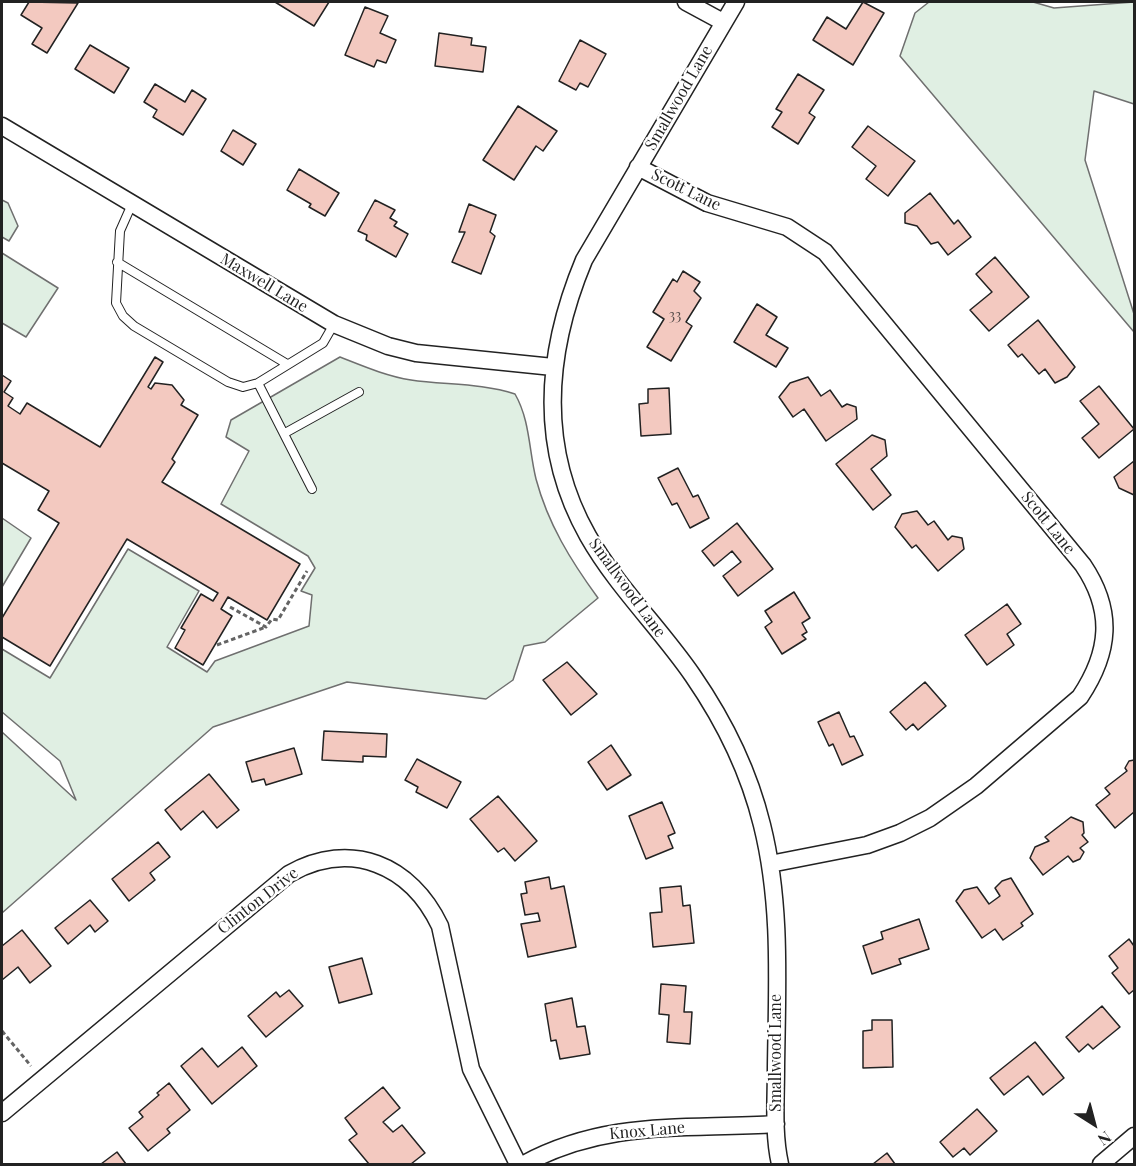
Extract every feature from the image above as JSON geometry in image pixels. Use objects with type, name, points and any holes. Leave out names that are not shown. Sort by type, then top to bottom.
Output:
[{"type":"street","points":[[686,2],[723,22]]},
{"type":"street","name":"Smallwood Lane","points":[[736,2],[584,260],[568,299],[553,367],[552,399],[557,448],[575,509],[588,535],[614,577],[693,675],[734,747],[756,803],[770,864],[777,938],[776,1124],[780,1164]]},
{"type":"street","name":"Maxwell Lane","points":[[2,126],[334,324],[388,346],[416,353],[553,367]]},
{"type":"street","name":"Scott Lane","points":[[638,167],[707,203],[787,227],[825,252],[1083,565],[1099,596],[1104,614],[1105,635],[1101,657],[1094,676],[1080,697],[948,807],[900,833],[867,845],[770,864]]},
{"type":"street","name":"Clinton Drive","points":[[2,1113],[289,874],[324,860],[357,858],[389,868],[403,877],[431,908],[440,926],[471,1069],[518,1164]]},
{"type":"street","name":"Knox Lane","points":[[524,1164],[548,1152],[593,1136],[621,1130],[776,1124]]},
{"type":"street","points":[[1101,1164],[1134,1136]]},
{"type":"lane","points":[[132,204],[120,231],[117,262],[116,303],[123,316],[134,326],[228,382],[243,387],[258,383],[323,343],[334,324]]},
{"type":"lane","points":[[117,262],[287,364]]},
{"type":"lane","points":[[258,383],[312,489]]},
{"type":"lane","points":[[285,433],[359,392]]},
{"type":"path","points":[[217,645],[266,627],[272,619],[278,620],[306,571]]},
{"type":"path","points":[[230,607],[266,627]]},
{"type":"path","points":[[2,1031],[42,1079]]},
{"type":"green space","points":[[929,2],[1033,2],[1054,8],[1134,2],[1134,104],[1094,91],[1085,160],[1134,314],[1134,332],[900,56],[915,13]]},
{"type":"green space","points":[[2,200],[8,203],[18,226],[9,241],[2,237]]},
{"type":"green space","points":[[2,253],[58,288],[26,337],[2,323]]},
{"type":"green space","points":[[340,357],[402,378],[477,386],[515,394],[524,414],[536,479],[547,511],[570,556],[598,598],[545,642],[524,646],[513,680],[486,699],[347,682],[213,727],[2,913],[2,732],[76,800],[60,761],[2,712],[2,649],[50,678],[128,549],[199,591],[167,647],[207,672],[215,661],[309,626],[312,595],[301,591],[315,568],[308,556],[221,504],[249,451],[226,437],[231,420]]},
{"type":"green space","points":[[2,518],[31,538],[2,587]]},
{"type":"building","points":[[29,2],[78,3],[47,53],[32,44],[42,28],[21,15]]},
{"type":"building","points":[[275,2],[329,2],[314,26]]},
{"type":"building","points":[[863,2],[884,13],[853,65],[813,40],[827,17],[846,29]]},
{"type":"building","points":[[365,7],[388,16],[380,33],[396,40],[386,63],[377,60],[374,67],[345,55]]},
{"type":"building","points":[[439,33],[472,38],[471,45],[486,47],[483,72],[435,66]]},
{"type":"building","points":[[580,40],[606,54],[588,87],[580,83],[576,90],[559,81]]},
{"type":"building","points":[[90,45],[129,68],[114,93],[75,69]]},
{"type":"building","points":[[798,74],[824,90],[809,113],[815,117],[798,144],[772,127],[782,112],[776,109]]},
{"type":"building","points":[[155,84],[185,102],[192,90],[206,99],[183,135],[153,117],[157,110],[144,102]]},
{"type":"building","points":[[518,106],[557,131],[543,151],[536,146],[514,180],[483,160]]},
{"type":"building","points":[[868,126],[915,161],[888,196],[866,179],[876,166],[852,147]]},
{"type":"building","points":[[233,130],[256,144],[243,165],[221,151]]},
{"type":"building","points":[[299,169],[339,193],[325,216],[309,207],[311,204],[287,190]]},
{"type":"building","points":[[930,193],[954,224],[958,220],[971,237],[948,255],[938,242],[931,244],[917,226],[905,223],[905,213]]},
{"type":"building","points":[[375,200],[395,210],[390,218],[397,222],[394,226],[408,234],[396,257],[366,240],[367,235],[358,231]]},
{"type":"building","points":[[469,204],[496,215],[490,232],[495,236],[481,274],[452,262],[465,232],[459,232]]},
{"type":"building","points":[[995,257],[1029,297],[989,331],[970,310],[992,292],[976,274]]},
{"type":"building","points":[[683,271],[700,282],[694,291],[701,298],[686,322],[692,326],[671,361],[647,347],[664,319],[653,312],[673,279],[677,282]]},
{"type":"building","points":[[757,304],[777,317],[766,335],[788,348],[776,367],[734,342]]},
{"type":"building","points":[[1038,320],[1075,367],[1067,377],[1055,383],[1045,369],[1039,374],[1022,354],[1018,357],[1008,345]]},
{"type":"building","points":[[155,357],[163,362],[148,387],[151,389],[155,383],[172,385],[184,400],[181,405],[198,415],[172,459],[175,462],[162,482],[300,564],[267,620],[228,597],[221,609],[232,616],[203,665],[175,648],[185,630],[181,628],[201,594],[213,601],[218,593],[127,539],[50,666],[2,637],[2,618],[59,523],[38,510],[49,491],[2,463],[2,375],[11,381],[4,392],[13,398],[8,406],[20,414],[27,403],[100,447]]},
{"type":"building","points":[[808,377],[821,396],[830,390],[842,407],[847,404],[856,407],[857,419],[826,441],[804,409],[793,417],[779,397],[790,383]]},
{"type":"building","points":[[1099,386],[1134,429],[1099,458],[1082,438],[1099,424],[1080,401]]},
{"type":"building","points":[[669,388],[671,434],[641,436],[639,404],[648,403],[648,389]]},
{"type":"building","points":[[872,435],[885,440],[887,456],[871,469],[891,495],[873,510],[836,464]]},
{"type":"building","points":[[1134,461],[1134,495],[1119,488],[1114,477]]},
{"type":"building","points":[[678,468],[693,497],[698,495],[709,518],[690,528],[677,503],[672,505],[658,478]]},
{"type":"building","points":[[917,511],[928,525],[934,521],[948,540],[952,536],[962,538],[964,549],[938,571],[916,545],[912,548],[895,527],[902,514]]},
{"type":"building","points":[[737,523],[773,569],[738,596],[723,576],[741,562],[732,551],[714,566],[702,551]]},
{"type":"building","points":[[794,592],[810,618],[802,623],[807,632],[802,635],[806,639],[782,654],[765,627],[772,622],[765,611]]},
{"type":"building","points":[[1007,604],[1021,624],[1007,634],[1014,645],[987,665],[965,635]]},
{"type":"building","points":[[567,662],[597,694],[571,715],[543,680]]},
{"type":"building","points":[[925,682],[946,706],[918,730],[913,724],[906,730],[890,712]]},
{"type":"building","points":[[839,712],[850,737],[854,736],[863,755],[842,765],[833,744],[829,746],[818,722]]},
{"type":"building","points":[[324,731],[387,734],[386,757],[363,756],[363,762],[322,760]]},
{"type":"building","points":[[611,745],[631,775],[607,790],[588,762]]},
{"type":"building","points":[[294,748],[302,774],[266,785],[264,779],[252,782],[246,762]]},
{"type":"building","points":[[417,759],[461,782],[447,808],[416,792],[418,787],[405,780]]},
{"type":"building","points":[[1134,760],[1134,812],[1115,828],[1096,805],[1110,794],[1105,788],[1127,771],[1125,768],[1129,761]]},
{"type":"building","points":[[209,774],[239,810],[217,828],[203,811],[181,830],[165,810]]},
{"type":"building","points":[[498,796],[537,841],[515,861],[504,848],[498,852],[470,819]]},
{"type":"building","points":[[662,802],[675,833],[668,836],[673,848],[646,859],[629,816]]},
{"type":"building","points":[[1071,817],[1083,822],[1084,833],[1082,835],[1088,842],[1080,848],[1084,852],[1080,859],[1073,862],[1068,856],[1043,875],[1030,858],[1035,847],[1049,841],[1045,837]]},
{"type":"building","points":[[158,842],[170,857],[150,873],[155,880],[129,901],[112,879]]},
{"type":"building","points":[[549,877],[551,889],[564,886],[576,947],[528,957],[521,924],[540,921],[538,913],[525,915],[521,894],[527,893],[525,882]]},
{"type":"building","points":[[1011,878],[1033,914],[1021,923],[1023,926],[1003,940],[995,929],[982,938],[956,901],[964,890],[977,887],[989,904],[1000,896],[995,888],[1002,881]]},
{"type":"building","points":[[681,886],[683,906],[690,905],[694,943],[653,947],[650,913],[662,912],[660,888]]},
{"type":"building","points":[[90,900],[108,921],[95,932],[90,925],[68,944],[55,928]]},
{"type":"building","points":[[919,919],[929,949],[899,959],[901,964],[872,974],[863,946],[883,939],[881,932]]},
{"type":"building","points":[[22,930],[51,966],[30,983],[18,967],[2,980],[2,946]]},
{"type":"building","points":[[1129,939],[1134,946],[1134,990],[1129,994],[1112,973],[1118,968],[1109,956]]},
{"type":"building","points":[[362,958],[372,994],[339,1003],[329,967]]},
{"type":"building","points":[[661,984],[686,986],[684,1012],[692,1012],[690,1044],[667,1042],[669,1015],[659,1014]]},
{"type":"building","points":[[289,990],[303,1006],[266,1037],[248,1016],[276,992],[280,997]]},
{"type":"building","points":[[572,998],[577,1027],[585,1026],[590,1054],[560,1059],[556,1040],[551,1041],[545,1004]]},
{"type":"building","points":[[1102,1006],[1120,1027],[1093,1049],[1088,1044],[1079,1052],[1066,1037]]},
{"type":"building","points":[[872,1020],[892,1020],[893,1067],[863,1068],[863,1031],[872,1030]]},
{"type":"building","points":[[1035,1042],[1064,1078],[1043,1095],[1028,1076],[1004,1095],[990,1078]]},
{"type":"building","points":[[242,1047],[257,1066],[212,1104],[181,1066],[202,1048],[218,1067]]},
{"type":"building","points":[[169,1083],[190,1110],[167,1129],[170,1133],[148,1151],[129,1128],[143,1117],[139,1112]]},
{"type":"building","points":[[383,1087],[400,1108],[383,1122],[393,1132],[402,1125],[425,1153],[411,1164],[369,1164],[349,1140],[357,1134],[345,1118]]},
{"type":"building","points":[[977,1109],[997,1131],[970,1155],[964,1148],[953,1157],[940,1142]]},
{"type":"building","points":[[117,1152],[126,1164],[101,1164]]},
{"type":"building","points":[[887,1153],[895,1164],[873,1164]]}]
